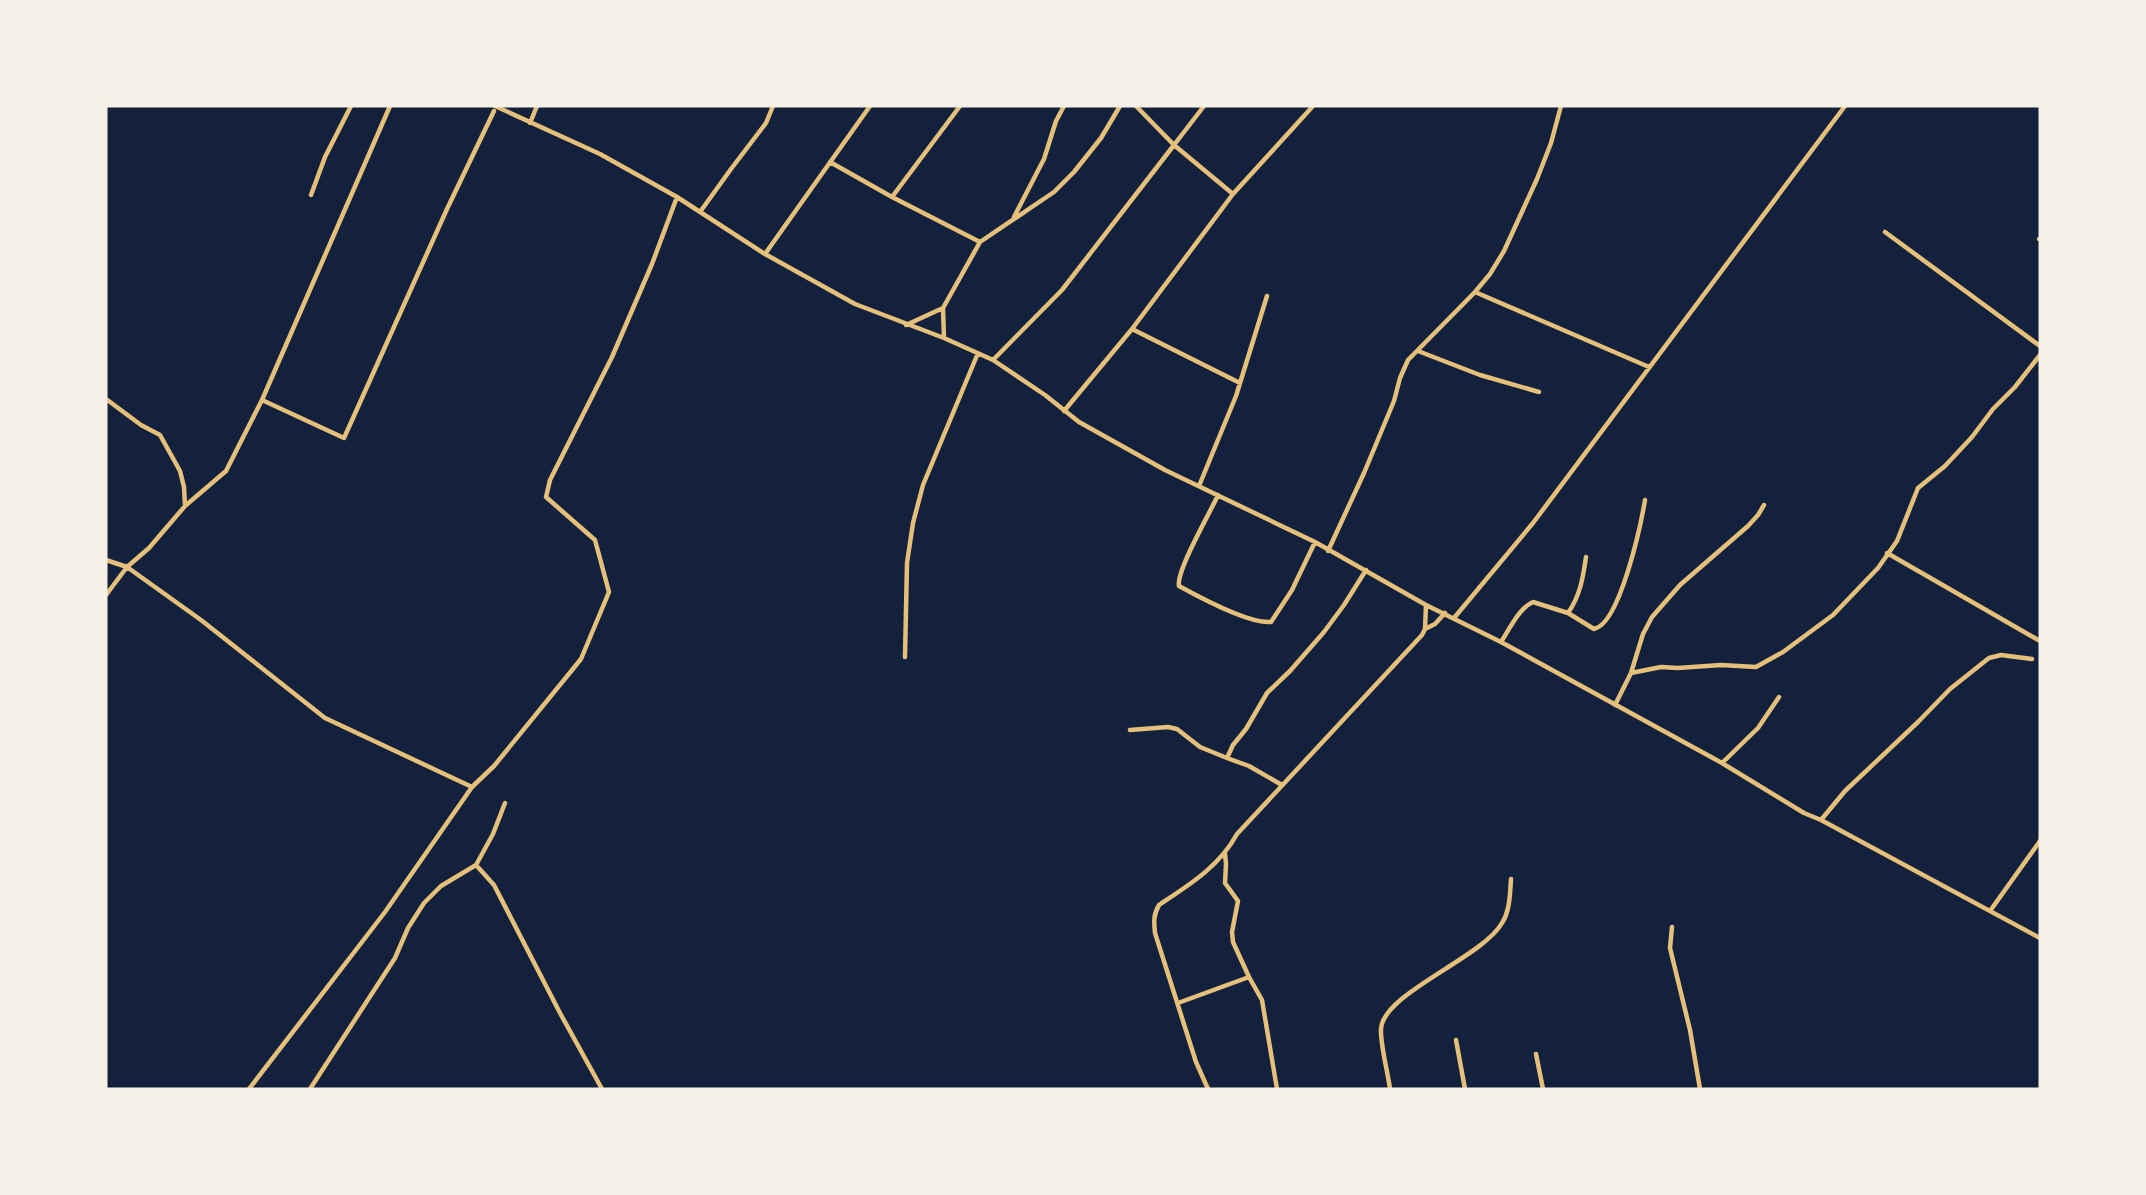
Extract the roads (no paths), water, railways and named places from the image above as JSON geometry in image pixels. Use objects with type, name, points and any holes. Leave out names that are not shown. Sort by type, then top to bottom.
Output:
[{"type":"street","points":[[311,195],[325,157],[351,106]]},
{"type":"street","points":[[106,595],[127,567],[149,548],[186,506],[226,471],[262,400],[390,106]]},
{"type":"street","points":[[530,123],[537,106]]},
{"type":"street","points":[[700,212],[766,123],[773,106]]},
{"type":"street","points":[[765,254],[870,106]]},
{"type":"street","points":[[892,197],[960,106]]},
{"type":"street","points":[[1014,218],[1044,159],[1056,121],[1064,106]]},
{"type":"street","points":[[944,338],[943,308],[980,242],[1054,192],[1074,172],[1101,138],[1120,106]]},
{"type":"street","points":[[1136,106],[1174,144],[1233,194]]},
{"type":"street","points":[[993,360],[1062,290],[1204,106]]},
{"type":"street","points":[[1064,411],[1132,329],[1233,194],[1313,106]]},
{"type":"street","points":[[1328,551],[1344,520],[1394,402],[1400,378],[1408,360],[1475,292],[1490,274],[1514,230],[1551,143],[1561,106]]},
{"type":"street","points":[[1454,618],[1533,523],[1845,106]]},
{"type":"street","points":[[262,400],[344,438],[495,108],[600,154],[677,197],[765,254],[855,304],[944,338],[993,360],[1045,395],[1079,422],[1164,470],[1315,542],[1426,605],[1501,642],[1722,763],[1804,813],[1821,820],[2040,938]]},
{"type":"street","points":[[830,162],[892,197],[980,242]]},
{"type":"street","points":[[249,1089],[385,912],[472,786],[494,766],[581,659],[609,592],[595,540],[546,497],[550,480],[612,357],[652,264],[677,197]]},
{"type":"street","points":[[1885,232],[2040,346]]},
{"type":"street","points":[[1475,292],[1649,367]]},
{"type":"street","points":[[1199,486],[1240,383],[1267,296]]},
{"type":"street","points":[[906,325],[943,308]]},
{"type":"street","points":[[1132,329],[1240,383]]},
{"type":"street","points":[[1418,351],[1480,375],[1539,392]]},
{"type":"street","points":[[905,657],[907,563],[913,523],[923,485],[978,353]]},
{"type":"street","points":[[1631,673],[1661,667],[1678,668],[1721,665],[1756,667],[1783,652],[1834,615],[1878,568],[1897,541],[1918,488],[1945,466],[1972,437],[1993,409],[2038,361],[2040,355]]},
{"type":"street","points":[[106,399],[142,425],[160,435],[180,471],[186,506]]},
{"type":"street","points":[[1218,495],[1182,566],[1178,580],[1179,586],[1199,597],[1252,621],[1271,622],[1292,590],[1315,542]]},
{"type":"street","points":[[1501,642],[1529,604],[1541,604],[1568,613],[1594,629],[1600,627],[1609,615],[1623,587],[1632,559],[1645,500]]},
{"type":"street","points":[[1615,705],[1631,673],[1643,634],[1652,617],[1680,585],[1758,516],[1764,505]]},
{"type":"street","points":[[1887,553],[2040,641]]},
{"type":"street","points":[[1568,613],[1575,603],[1581,588],[1586,557]]},
{"type":"street","points":[[106,560],[127,567],[201,620],[325,718],[472,786]]},
{"type":"street","points":[[1227,758],[1233,745],[1246,729],[1267,694],[1324,632],[1366,570]]},
{"type":"street","points":[[1425,629],[1426,605]]},
{"type":"street","points":[[1208,1089],[1196,1062],[1156,933],[1155,911],[1158,905],[1207,871],[1225,854],[1237,834],[1425,629],[1435,624],[1444,613]]},
{"type":"street","points":[[1821,820],[1845,791],[1950,689],[1989,658],[2001,655],[2032,660]]},
{"type":"street","points":[[1722,763],[1758,728],[1779,697]]},
{"type":"street","points":[[1130,730],[1168,727],[1177,729],[1200,747],[1249,766],[1282,785]]},
{"type":"street","points":[[310,1089],[395,958],[408,928],[424,903],[441,886],[476,865],[493,834],[504,803]]},
{"type":"street","points":[[1990,911],[2040,840]]},
{"type":"street","points":[[1225,854],[1225,883],[1238,901],[1232,932],[1233,942],[1249,978],[1262,1000],[1277,1089]]},
{"type":"street","points":[[476,865],[494,885],[551,997],[602,1089]]},
{"type":"street","points":[[1390,1089],[1381,1028],[1385,1015],[1426,981],[1463,958],[1496,933],[1504,922],[1509,903],[1511,879]]},
{"type":"street","points":[[1672,927],[1670,948],[1690,1030],[1700,1089]]},
{"type":"street","points":[[1178,1003],[1249,978]]},
{"type":"street","points":[[1456,1040],[1465,1089]]},
{"type":"street","points":[[1536,1054],[1543,1089]]}]
